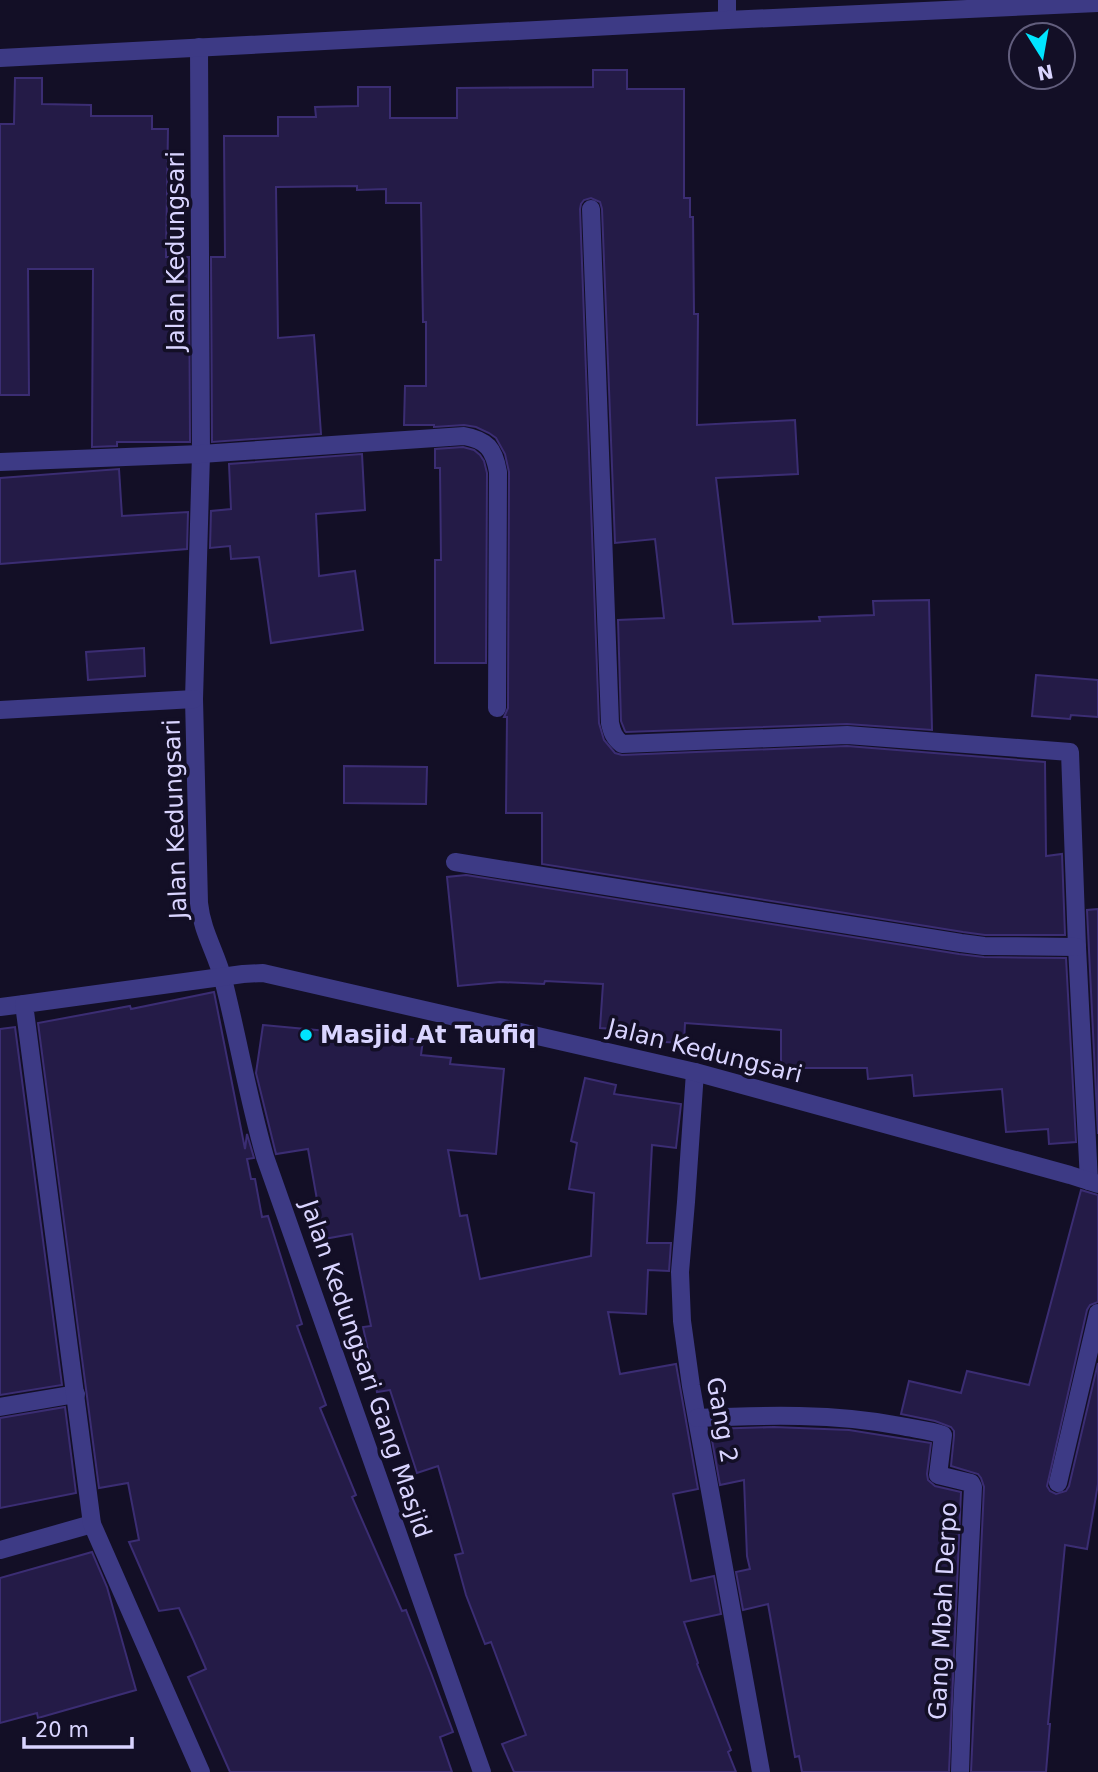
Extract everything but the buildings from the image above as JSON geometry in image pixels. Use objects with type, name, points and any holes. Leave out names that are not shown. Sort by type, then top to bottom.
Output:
[{"type":"street","points":[[727,0],[727,20]]},
{"type":"street","points":[[0,58],[1088,2]]},
{"type":"street","name":"Jalan Kedungsari","points":[[199,47],[201,454],[194,699],[199,903],[201,920],[222,976],[263,973],[695,1072],[1093,1183]]},
{"type":"street","points":[[591,209],[610,723],[616,739],[622,744],[847,735],[1070,752],[1077,947],[1093,1183]]},
{"type":"street","points":[[0,462],[201,454],[464,436],[479,439],[493,454],[498,472],[497,708]]},
{"type":"street","points":[[0,710],[194,699]]},
{"type":"street","points":[[455,862],[961,943],[984,946],[1077,947]]},
{"type":"street","points":[[0,1007],[222,976]]},
{"type":"street","name":"Jalan Kedungsari Gang Masjid","points":[[222,976],[265,1157],[482,1772]]},
{"type":"street","points":[[24,1004],[92,1524],[201,1772]]},
{"type":"street","name":"Gang 2","points":[[695,1072],[680,1272],[682,1321],[761,1772]]},
{"type":"street","points":[[1058,1483],[1098,1313]]},
{"type":"street","points":[[0,1407],[76,1394]]},
{"type":"street","name":"Gang Mbah Derpo","points":[[697,1418],[749,1416],[871,1420],[943,1435],[937,1474],[971,1483],[973,1487],[960,1772]]},
{"type":"street","points":[[0,1550],[92,1524]]},
{"type":"place","name":"Masjid At Taufiq","points":[[306,1035]]}]
